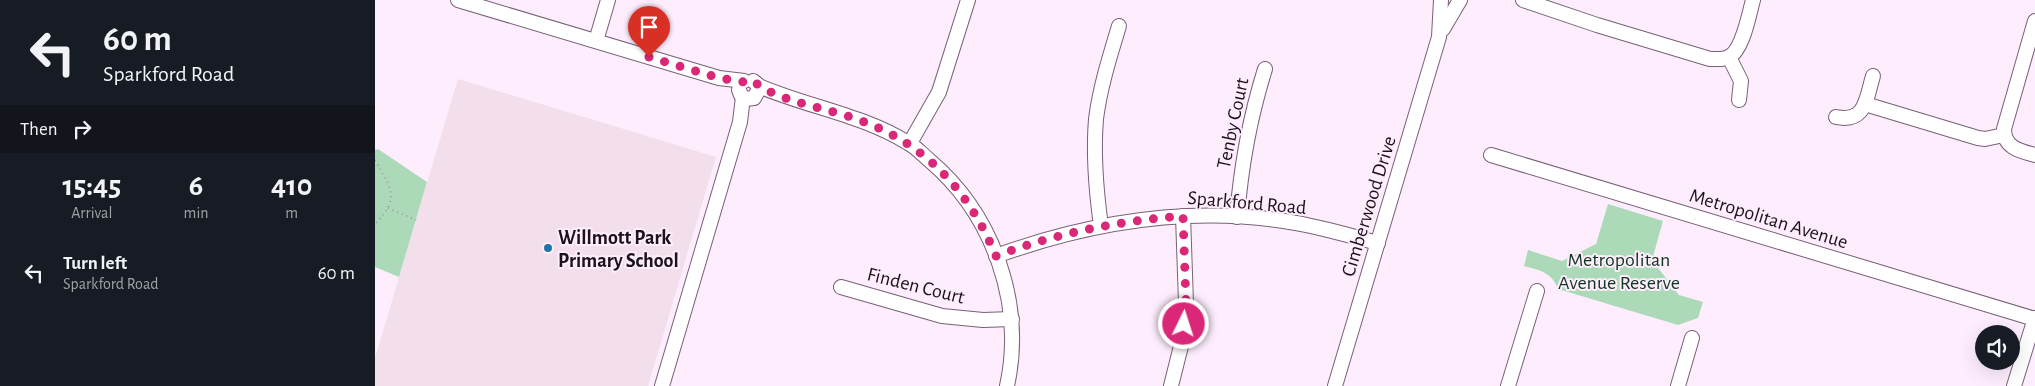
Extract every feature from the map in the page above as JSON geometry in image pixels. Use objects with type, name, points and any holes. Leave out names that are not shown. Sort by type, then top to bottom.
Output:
[{"type":"street","points":[[458,0],[719,78],[749,91],[784,97],[860,120],[909,143],[936,165],[957,187],[980,220],[996,256],[1007,289],[1012,319],[1011,358],[1007,386]]},
{"type":"street","points":[[596,41],[608,0]]},
{"type":"street","points":[[909,143],[939,92],[968,0]]},
{"type":"street","name":"Cimberwood Drive","points":[[1439,37],[1441,0]]},
{"type":"street","name":"Cimberwood Drive","points":[[1335,386],[1439,37],[1460,0]]},
{"type":"street","points":[[1523,0],[1597,25],[1710,58],[1729,57],[1738,48],[1753,0]]},
{"type":"street","points":[[2035,20],[2006,120],[2004,135],[2012,147],[2035,155]]},
{"type":"street","points":[[1101,226],[1095,162],[1097,117],[1100,93],[1119,26]]},
{"type":"street","points":[[1729,57],[1741,81],[1739,100]]},
{"type":"street","name":"Tenby Court","points":[[1237,217],[1245,143],[1265,69]]},
{"type":"street","points":[[1836,117],[1854,117],[1863,109],[1873,76]]},
{"type":"street","points":[[662,386],[749,91]]},
{"type":"street","points":[[1865,104],[1977,138],[1985,139],[2004,135]]},
{"type":"street","name":"Metropolitan Avenue","points":[[1491,155],[2035,318]]},
{"type":"street","points":[[1171,386],[1182,342],[1186,303],[1183,216]]},
{"type":"street","name":"Sparkford Road","points":[[996,256],[1033,242],[1101,226],[1183,216],[1237,217],[1295,223],[1378,243]]},
{"type":"street","name":"Finden Court","points":[[841,287],[942,316],[983,320],[1012,319]]},
{"type":"street","points":[[1508,386],[1537,291]]},
{"type":"street","points":[[2014,386],[2035,318]]},
{"type":"street","points":[[1678,386],[1692,338]]},
{"type":"path","points":[[375,160],[391,190],[388,208],[375,224]]},
{"type":"path","points":[[388,208],[416,220]]},
{"type":"shaded area","name":"Willmott Park Primary School","points":[[458,79],[716,157],[648,386],[375,386],[375,358]]},
{"type":"green space","points":[[378,149],[427,182],[399,277],[375,267],[375,150]]},
{"type":"green space","name":"Metropolitan Avenue Reserve","points":[[1608,204],[1663,221],[1652,260],[1679,295],[1703,302],[1698,318],[1678,325],[1558,289],[1549,275],[1524,266],[1528,250],[1562,261],[1596,244]]},
{"type":"place","name":"Willmott Park Primary School","points":[[548,248]]},
{"type":"route","points":[[649,57],[719,78],[744,82],[753,80],[759,86],[784,97],[860,120],[909,143],[936,165],[969,202],[989,237],[996,256],[1033,242],[1074,231],[1138,220],[1183,216],[1186,303],[1184,324]]}]
